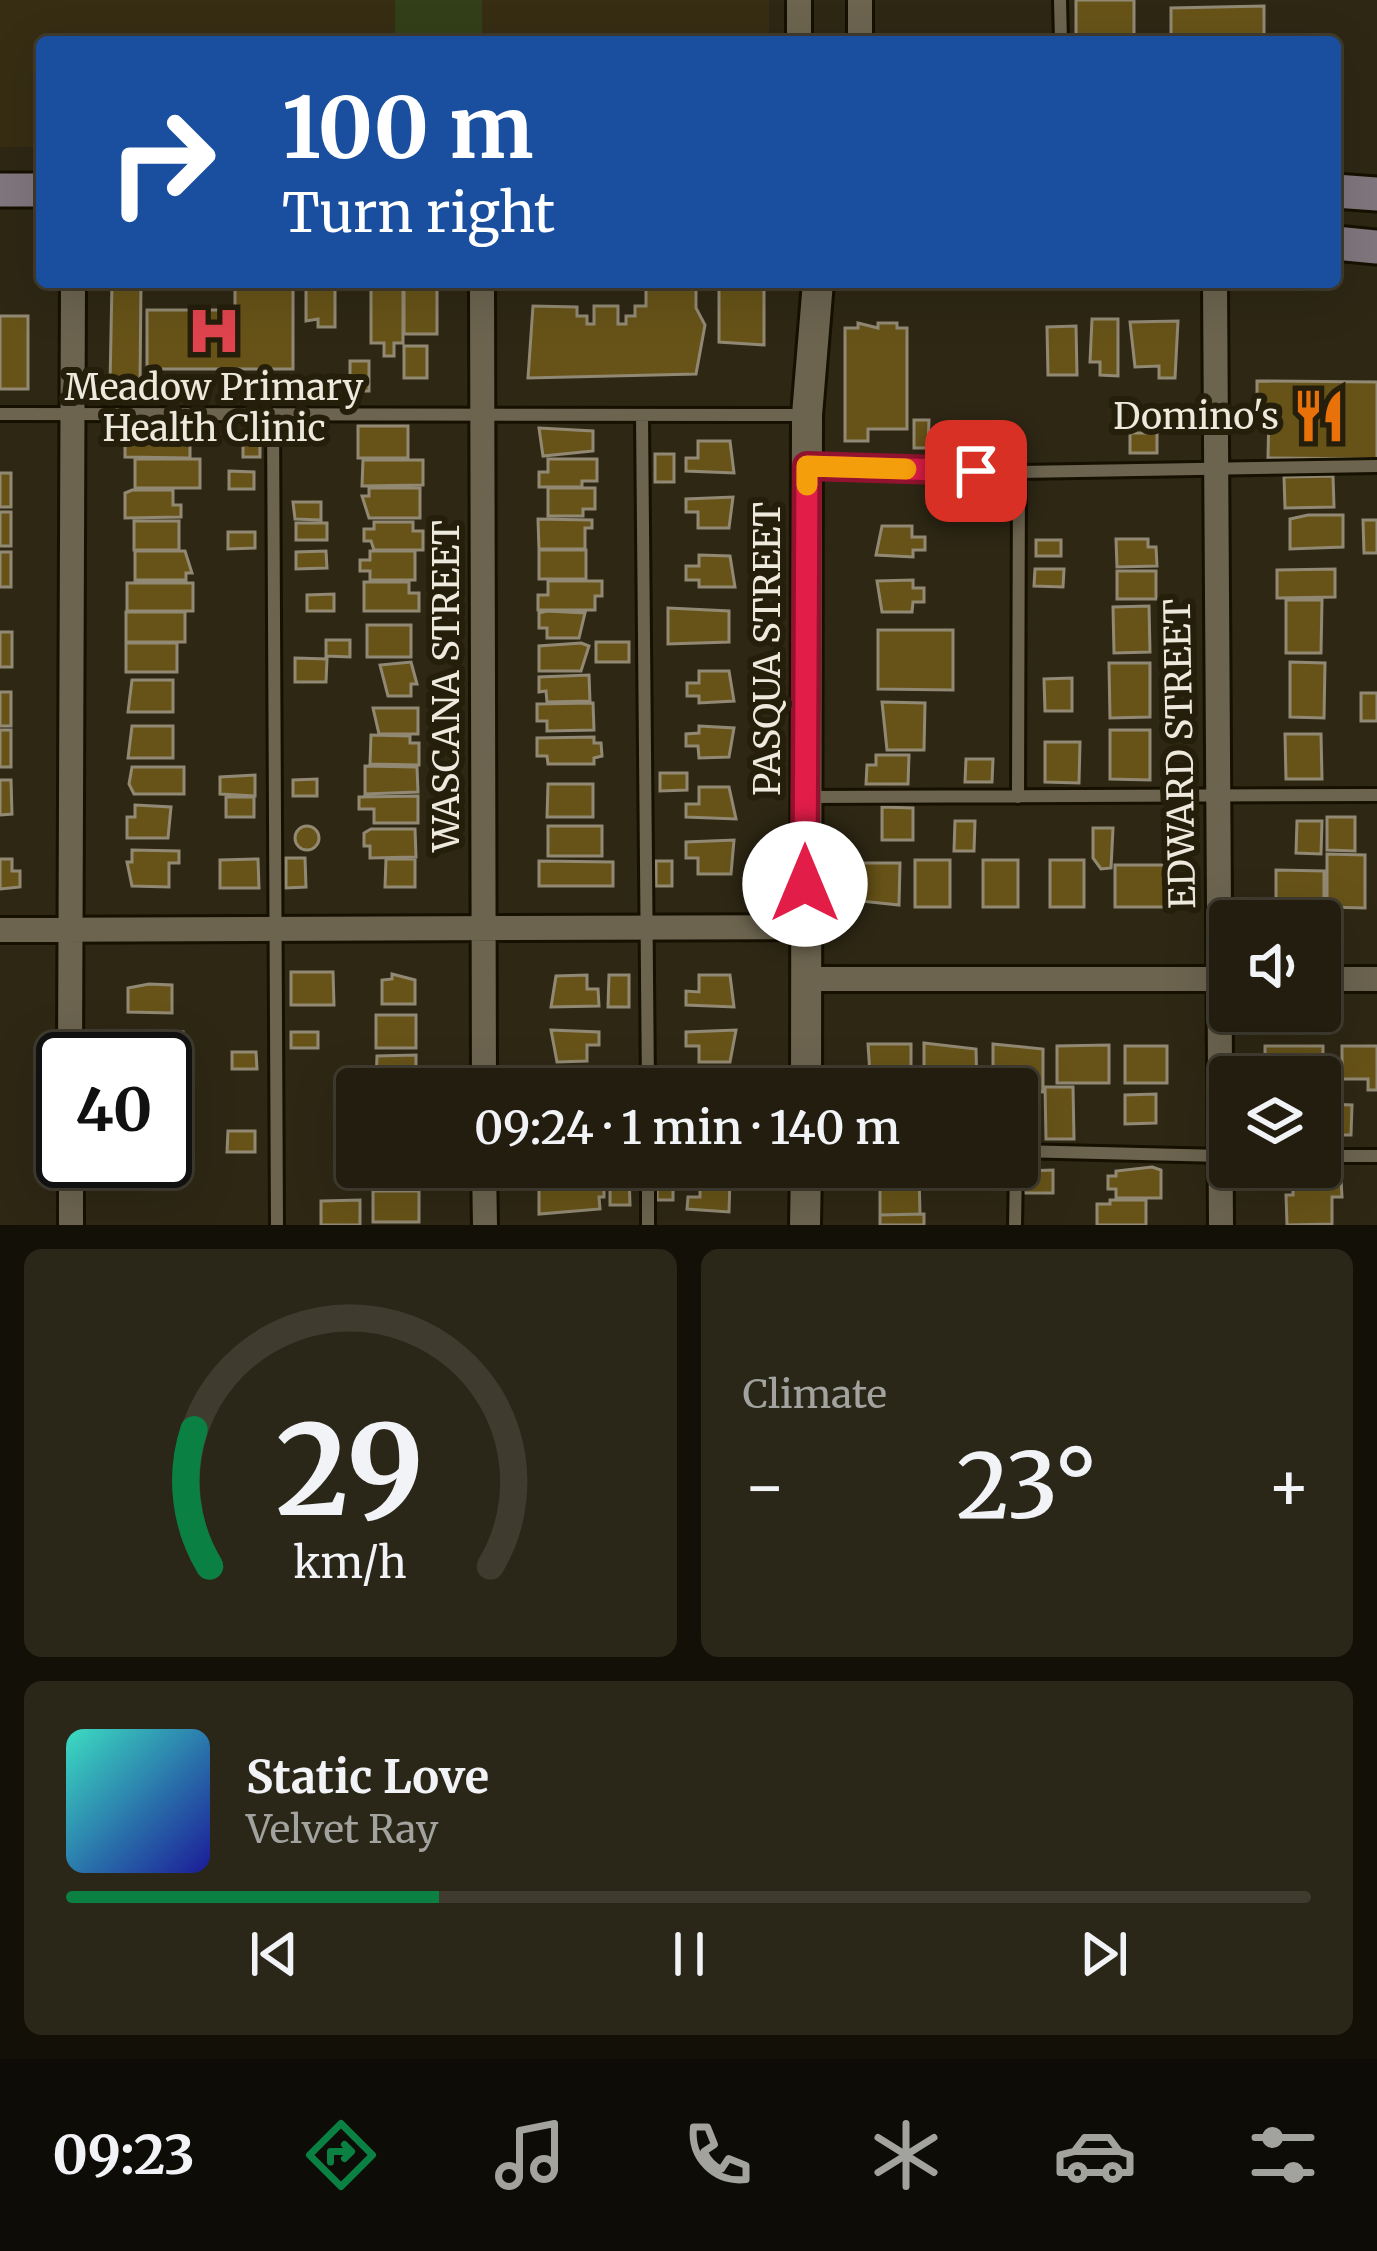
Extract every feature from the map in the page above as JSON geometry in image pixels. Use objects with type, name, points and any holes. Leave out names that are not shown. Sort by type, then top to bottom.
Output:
[{"type":"main road","points":[[0,190],[36,190]]},
{"type":"main road","points":[[1341,191],[1377,194]]},
{"type":"main road","points":[[1341,244],[1377,247]]},
{"type":"street","points":[[799,0],[800,36]]},
{"type":"street","points":[[860,0],[860,36]]},
{"type":"street","points":[[70,1032],[73,288]]},
{"type":"street","name":"WASCANA STREET","points":[[482,288],[484,1068]]},
{"type":"street","name":"PASQUA STREET","points":[[806,1068],[807,415],[818,288]]},
{"type":"street","name":"EDWARD STREET","points":[[1215,288],[1221,900]]},
{"type":"street","points":[[0,930],[805,927]]},
{"type":"street","points":[[805,979],[1209,979]]},
{"type":"street","points":[[1341,979],[1377,979]]},
{"type":"street","points":[[71,1188],[71,1225]]},
{"type":"street","points":[[484,1188],[484,1225]]},
{"type":"street","points":[[805,1225],[806,1188]]},
{"type":"street","name":"EDWARD STREET","points":[[1221,1225],[1223,1188]]},
{"type":"lane","points":[[1060,0],[1061,36]]},
{"type":"lane","points":[[0,414],[807,415]]},
{"type":"lane","points":[[274,414],[277,1225]]},
{"type":"lane","points":[[642,415],[648,1068]]},
{"type":"lane","points":[[807,466],[1019,472],[1377,466]]},
{"type":"lane","points":[[1018,797],[1019,472]]},
{"type":"lane","points":[[805,797],[1377,795]]},
{"type":"lane","points":[[1038,1151],[1209,1156]]},
{"type":"lane","points":[[1341,1156],[1377,1156]]},
{"type":"lane","points":[[648,1188],[648,1225]]},
{"type":"lane","points":[[1016,1188],[1016,1225]]},
{"type":"shaded area","points":[[0,0],[769,0],[769,36],[36,36],[36,147],[0,147]]},
{"type":"green space","points":[[395,0],[482,0],[482,36],[395,36]]},
{"type":"building","points":[[1076,0],[1134,0],[1134,36],[1076,36]]},
{"type":"building","points":[[1264,6],[1264,36],[1171,36],[1171,8]]},
{"type":"building","points":[[112,288],[141,288],[140,385],[110,385]]},
{"type":"building","points":[[235,288],[293,288],[293,369],[147,369],[147,310],[235,310]]},
{"type":"building","points":[[306,288],[335,288],[335,327],[318,327],[318,319],[306,321]]},
{"type":"building","points":[[371,288],[403,288],[403,343],[394,343],[394,356],[384,356],[384,343],[371,343]]},
{"type":"building","points":[[404,288],[437,288],[437,334],[404,334]]},
{"type":"building","points":[[646,288],[696,288],[696,308],[705,325],[696,374],[528,378],[533,306],[577,307],[577,316],[587,316],[587,324],[594,324],[594,306],[618,306],[618,324],[626,324],[626,316],[635,316],[635,306],[646,306]]},
{"type":"building","points":[[719,288],[764,288],[764,345],[719,342]]},
{"type":"building","points":[[0,316],[28,316],[28,389],[0,389]]},
{"type":"building","points":[[1092,319],[1118,319],[1118,376],[1100,375],[1100,362],[1090,362]]},
{"type":"building","points":[[1178,321],[1175,378],[1159,378],[1159,366],[1135,367],[1130,322]]},
{"type":"building","points":[[858,323],[878,328],[878,323],[897,323],[897,328],[907,328],[907,429],[868,429],[868,441],[845,441],[845,328],[858,328]]},
{"type":"building","points":[[1076,326],[1077,375],[1048,375],[1047,327]]},
{"type":"building","points":[[404,346],[427,346],[427,378],[404,378]]},
{"type":"building","points":[[350,361],[369,361],[369,391],[350,391]]},
{"type":"building","points":[[1257,381],[1377,382],[1377,459],[1268,458],[1269,411],[1257,411]]},
{"type":"building","points":[[914,420],[929,420],[928,448],[914,448]]},
{"type":"building","points":[[125,426],[180,427],[180,436],[190,436],[190,458],[125,457]]},
{"type":"building","points":[[358,426],[408,426],[408,458],[358,458]]},
{"type":"building","points":[[539,428],[593,431],[593,451],[543,456]]},
{"type":"building","points":[[1130,433],[1157,433],[1157,453],[1130,453]]},
{"type":"building","points":[[243,434],[260,434],[260,457],[243,457]]},
{"type":"building","points":[[698,441],[730,441],[734,473],[686,471],[686,458],[698,458]]},
{"type":"building","points":[[655,454],[674,454],[674,482],[655,482]]},
{"type":"building","points":[[135,459],[200,459],[200,488],[135,488]]},
{"type":"building","points":[[548,459],[597,459],[597,481],[582,481],[582,487],[539,487],[539,472],[548,472]]},
{"type":"building","points":[[363,460],[423,460],[423,485],[362,486]]},
{"type":"building","points":[[229,471],[254,472],[254,489],[229,489]]},
{"type":"building","points":[[0,473],[11,473],[11,507],[0,507]]},
{"type":"building","points":[[1333,476],[1334,507],[1285,508],[1284,477]]},
{"type":"building","points":[[369,488],[420,488],[420,518],[369,518],[362,496],[369,496]]},
{"type":"building","points":[[548,488],[595,488],[595,509],[583,509],[583,516],[548,516]]},
{"type":"building","points":[[173,490],[173,505],[181,505],[181,517],[125,518],[125,493]]},
{"type":"building","points":[[733,497],[729,528],[698,528],[698,512],[686,512],[686,499]]},
{"type":"building","points":[[293,502],[321,502],[321,520],[295,519]]},
{"type":"building","points":[[0,512],[11,512],[11,546],[0,546]]},
{"type":"building","points":[[1343,515],[1343,547],[1290,549],[1290,519]]},
{"type":"building","points":[[538,519],[592,520],[592,528],[585,528],[585,549],[539,549]]},
{"type":"building","points":[[1363,520],[1377,520],[1377,553],[1364,553]]},
{"type":"building","points":[[134,521],[179,521],[179,550],[134,550]]},
{"type":"building","points":[[374,522],[413,522],[413,531],[423,531],[423,550],[374,550],[371,541],[364,541],[364,529],[374,529]]},
{"type":"building","points":[[296,523],[327,523],[327,540],[296,540]]},
{"type":"building","points":[[882,526],[912,526],[912,537],[925,537],[925,550],[913,550],[913,557],[876,555]]},
{"type":"building","points":[[228,532],[255,532],[255,548],[228,549]]},
{"type":"building","points":[[1116,539],[1148,539],[1148,547],[1156,547],[1157,566],[1117,567]]},
{"type":"building","points":[[1036,540],[1061,540],[1061,556],[1036,556]]},
{"type":"building","points":[[539,550],[586,550],[586,579],[539,579]]},
{"type":"building","points":[[135,551],[185,551],[192,573],[186,573],[186,580],[135,580]]},
{"type":"building","points":[[326,551],[327,568],[296,569],[296,552]]},
{"type":"building","points":[[370,551],[415,551],[415,580],[370,580],[370,571],[360,571],[360,560],[370,560]]},
{"type":"building","points":[[0,552],[11,552],[11,587],[0,587]]},
{"type":"building","points":[[699,555],[730,556],[735,587],[699,587],[699,580],[686,580],[686,566],[699,566]]},
{"type":"building","points":[[1035,569],[1064,569],[1063,587],[1034,586]]},
{"type":"building","points":[[1335,569],[1335,597],[1277,598],[1277,570]]},
{"type":"building","points":[[1117,571],[1156,571],[1156,599],[1117,599]]},
{"type":"building","points":[[913,580],[913,588],[924,588],[924,602],[913,602],[912,612],[882,612],[877,581]]},
{"type":"building","points":[[548,581],[602,581],[602,596],[595,596],[595,610],[538,610],[538,595],[548,595]]},
{"type":"building","points":[[364,582],[409,582],[409,593],[419,593],[419,611],[364,611]]},
{"type":"building","points":[[127,583],[193,583],[193,611],[127,611]]},
{"type":"building","points":[[334,594],[334,611],[307,611],[307,595]]},
{"type":"building","points":[[1286,600],[1322,600],[1321,653],[1286,653]]},
{"type":"building","points":[[1149,606],[1150,652],[1114,653],[1113,607]]},
{"type":"building","points":[[668,608],[729,611],[729,642],[668,644]]},
{"type":"building","points":[[126,612],[185,612],[185,642],[126,642]]},
{"type":"building","points":[[539,613],[585,613],[579,638],[547,638],[547,628],[539,628]]},
{"type":"building","points":[[367,625],[411,625],[411,657],[367,657]]},
{"type":"building","points":[[878,630],[953,630],[953,690],[878,689]]},
{"type":"building","points":[[0,632],[12,632],[12,667],[0,667]]},
{"type":"building","points":[[326,640],[350,640],[350,657],[326,656]]},
{"type":"building","points":[[596,642],[629,642],[629,662],[596,662]]},
{"type":"building","points":[[126,643],[177,643],[177,672],[126,672]]},
{"type":"building","points":[[539,646],[589,646],[581,671],[539,671]]},
{"type":"building","points":[[295,658],[327,659],[326,682],[295,682]]},
{"type":"building","points":[[411,662],[417,684],[411,684],[411,696],[388,696],[380,665]]},
{"type":"building","points":[[1290,662],[1325,663],[1324,718],[1290,717]]},
{"type":"building","points":[[1109,663],[1150,663],[1150,717],[1110,718]]},
{"type":"building","points":[[699,671],[729,671],[734,701],[699,703],[699,696],[687,696],[687,683],[699,683]]},
{"type":"building","points":[[589,675],[590,701],[547,702],[546,691],[539,692],[539,677]]},
{"type":"building","points":[[1072,678],[1072,711],[1045,711],[1044,679]]},
{"type":"building","points":[[132,680],[173,680],[173,712],[128,712]]},
{"type":"building","points":[[0,692],[11,692],[11,726],[0,726]]},
{"type":"building","points":[[1361,693],[1377,693],[1377,721],[1361,721]]},
{"type":"building","points":[[882,702],[925,703],[924,750],[887,750]]},
{"type":"building","points":[[593,703],[594,730],[547,731],[547,721],[537,721],[537,704]]},
{"type":"building","points":[[373,708],[418,708],[418,734],[379,734]]},
{"type":"building","points":[[132,726],[173,726],[173,758],[128,758]]},
{"type":"building","points":[[699,726],[734,728],[729,757],[699,758],[698,746],[686,746],[686,734],[699,733]]},
{"type":"building","points":[[0,730],[11,730],[11,767],[0,767]]},
{"type":"building","points":[[1110,730],[1150,730],[1150,780],[1110,779]]},
{"type":"building","points":[[1285,734],[1321,734],[1322,779],[1286,779]]},
{"type":"building","points":[[371,735],[410,736],[410,743],[419,743],[419,765],[370,764]]},
{"type":"building","points":[[594,737],[594,743],[601,743],[602,756],[594,758],[594,764],[548,764],[547,756],[537,756],[537,738]]},
{"type":"building","points":[[1045,742],[1080,742],[1079,783],[1045,782]]},
{"type":"building","points":[[876,755],[909,755],[908,784],[866,784],[867,765],[876,765]]},
{"type":"building","points":[[966,759],[993,759],[992,782],[965,782]]},
{"type":"building","points":[[365,766],[417,767],[418,792],[365,794]]},
{"type":"building","points":[[132,767],[184,767],[184,794],[134,794],[129,784]]},
{"type":"building","points":[[660,773],[687,773],[687,790],[660,791]]},
{"type":"building","points":[[255,775],[255,796],[220,794],[220,777]]},
{"type":"building","points":[[317,779],[317,796],[293,796],[293,780]]},
{"type":"building","points":[[0,780],[11,780],[12,814],[0,815]]},
{"type":"building","points":[[548,784],[593,784],[593,817],[547,817]]},
{"type":"building","points":[[699,787],[729,787],[736,819],[686,817],[686,804],[699,804]]},
{"type":"building","points":[[418,796],[418,823],[374,823],[374,809],[359,809],[359,797]]},
{"type":"building","points":[[226,797],[254,797],[254,817],[226,817]]},
{"type":"building","points":[[135,805],[171,807],[168,838],[127,838],[127,817],[135,817]]},
{"type":"building","points":[[882,807],[913,808],[913,840],[882,840]]},
{"type":"building","points":[[1327,817],[1355,817],[1355,851],[1327,850]]},
{"type":"building","points":[[955,821],[975,821],[974,851],[954,851]]},
{"type":"building","points":[[1297,821],[1322,821],[1321,854],[1296,853]]},
{"type":"building","points":[[307,826],[319,838],[307,850],[295,838]]},
{"type":"building","points":[[548,826],[602,826],[602,856],[548,856]]},
{"type":"building","points":[[1093,828],[1113,828],[1111,868],[1101,869],[1093,858]]},
{"type":"building","points":[[371,829],[415,829],[416,857],[370,858],[370,846],[364,846],[364,833]]},
{"type":"building","points":[[734,840],[731,874],[698,874],[698,858],[686,858],[686,842]]},
{"type":"building","points":[[132,850],[179,851],[179,863],[169,863],[169,887],[132,886],[127,862],[132,862]]},
{"type":"building","points":[[1327,854],[1365,855],[1365,908],[1341,907],[1341,900],[1327,900]]},
{"type":"building","points":[[286,858],[305,858],[306,887],[286,888]]},
{"type":"building","points":[[0,859],[12,859],[12,871],[20,871],[20,887],[0,889]]},
{"type":"building","points":[[258,859],[259,888],[220,888],[220,860]]},
{"type":"building","points":[[386,859],[415,859],[415,887],[385,887]]},
{"type":"building","points":[[915,860],[950,860],[950,907],[915,907]]},
{"type":"building","points":[[983,860],[1018,860],[1018,907],[983,907]]},
{"type":"building","points":[[1050,860],[1084,860],[1084,907],[1050,907]]},
{"type":"building","points":[[539,861],[613,862],[613,886],[539,886]]},
{"type":"building","points":[[656,861],[672,861],[672,886],[656,886]]},
{"type":"building","points":[[860,863],[900,863],[899,905],[860,901]]},
{"type":"building","points":[[1115,865],[1166,865],[1166,907],[1115,907]]},
{"type":"building","points":[[1276,870],[1324,871],[1324,900],[1276,900]]},
{"type":"building","points":[[291,972],[333,972],[334,1005],[291,1005]]},
{"type":"building","points":[[392,974],[415,980],[415,1004],[382,1004],[382,980],[392,979]]},
{"type":"building","points":[[587,975],[587,989],[598,989],[599,1006],[551,1007],[556,976]]},
{"type":"building","points":[[609,975],[629,975],[629,1007],[608,1007]]},
{"type":"building","points":[[699,975],[730,975],[734,1007],[686,1005],[686,991],[699,992]]},
{"type":"building","points":[[172,985],[172,1013],[128,1012],[128,988]]},
{"type":"building","points":[[376,1015],[416,1015],[416,1048],[376,1048]]},
{"type":"building","points":[[551,1030],[599,1032],[599,1045],[587,1045],[587,1061],[557,1062]]},
{"type":"building","points":[[736,1030],[730,1062],[699,1062],[699,1046],[686,1046],[686,1032]]},
{"type":"building","points":[[291,1032],[318,1032],[318,1048],[291,1048]]},
{"type":"building","points":[[924,1043],[976,1049],[976,1068],[924,1068]]},
{"type":"building","points":[[868,1044],[911,1044],[911,1068],[870,1068]]},
{"type":"building","points":[[993,1044],[1043,1049],[1043,1092],[1038,1092],[1038,1068],[993,1068]]},
{"type":"building","points":[[1109,1045],[1109,1083],[1057,1083],[1057,1046]]},
{"type":"building","points":[[1125,1046],[1167,1046],[1167,1083],[1125,1083]]},
{"type":"building","points":[[1265,1046],[1323,1046],[1323,1056],[1265,1056]]},
{"type":"building","points":[[1342,1046],[1377,1046],[1377,1090],[1368,1090],[1368,1079],[1342,1079]]},
{"type":"building","points":[[232,1052],[256,1052],[257,1069],[232,1069]]},
{"type":"building","points":[[416,1055],[416,1068],[377,1068],[377,1056]]},
{"type":"building","points":[[1045,1087],[1073,1087],[1074,1139],[1046,1139]]},
{"type":"building","points":[[1156,1094],[1156,1123],[1125,1124],[1125,1095]]},
{"type":"building","points":[[1341,1105],[1352,1105],[1351,1135],[1341,1135]]},
{"type":"building","points":[[228,1131],[255,1131],[255,1152],[227,1152]]},
{"type":"building","points":[[1053,1170],[1053,1193],[1024,1193],[1024,1188],[1038,1188],[1038,1171]]},
{"type":"building","points":[[1161,1170],[1161,1198],[1116,1198],[1116,1189],[1108,1189],[1108,1176],[1116,1176],[1116,1171]]},
{"type":"building","points":[[1341,1179],[1342,1197],[1332,1197],[1332,1224],[1287,1225],[1286,1195],[1293,1195],[1293,1188],[1341,1188]]},
{"type":"building","points":[[539,1188],[604,1188],[600,1209],[539,1214]]},
{"type":"building","points":[[610,1188],[629,1188],[630,1205],[610,1205]]},
{"type":"building","points":[[657,1188],[673,1188],[673,1200],[657,1200]]},
{"type":"building","points":[[700,1188],[730,1188],[729,1212],[687,1209],[688,1197],[700,1197]]},
{"type":"building","points":[[880,1188],[919,1188],[920,1214],[880,1215]]},
{"type":"building","points":[[373,1191],[419,1191],[419,1222],[373,1222]]},
{"type":"building","points":[[360,1200],[360,1225],[321,1225],[321,1201]]},
{"type":"building","points":[[1110,1200],[1146,1200],[1146,1225],[1097,1225],[1097,1204],[1110,1204]]},
{"type":"building","points":[[924,1214],[924,1225],[880,1225],[880,1215]]},
{"type":"slow traffic","points":[[807,485],[807,466],[906,469]]},
{"type":"place","name":"Meadow Primary Health Clinic","points":[[214,331]]},
{"type":"place","name":"Domino's","points":[[1319,416]]},
{"type":"route","points":[[805,884],[807,466],[976,471]]}]
